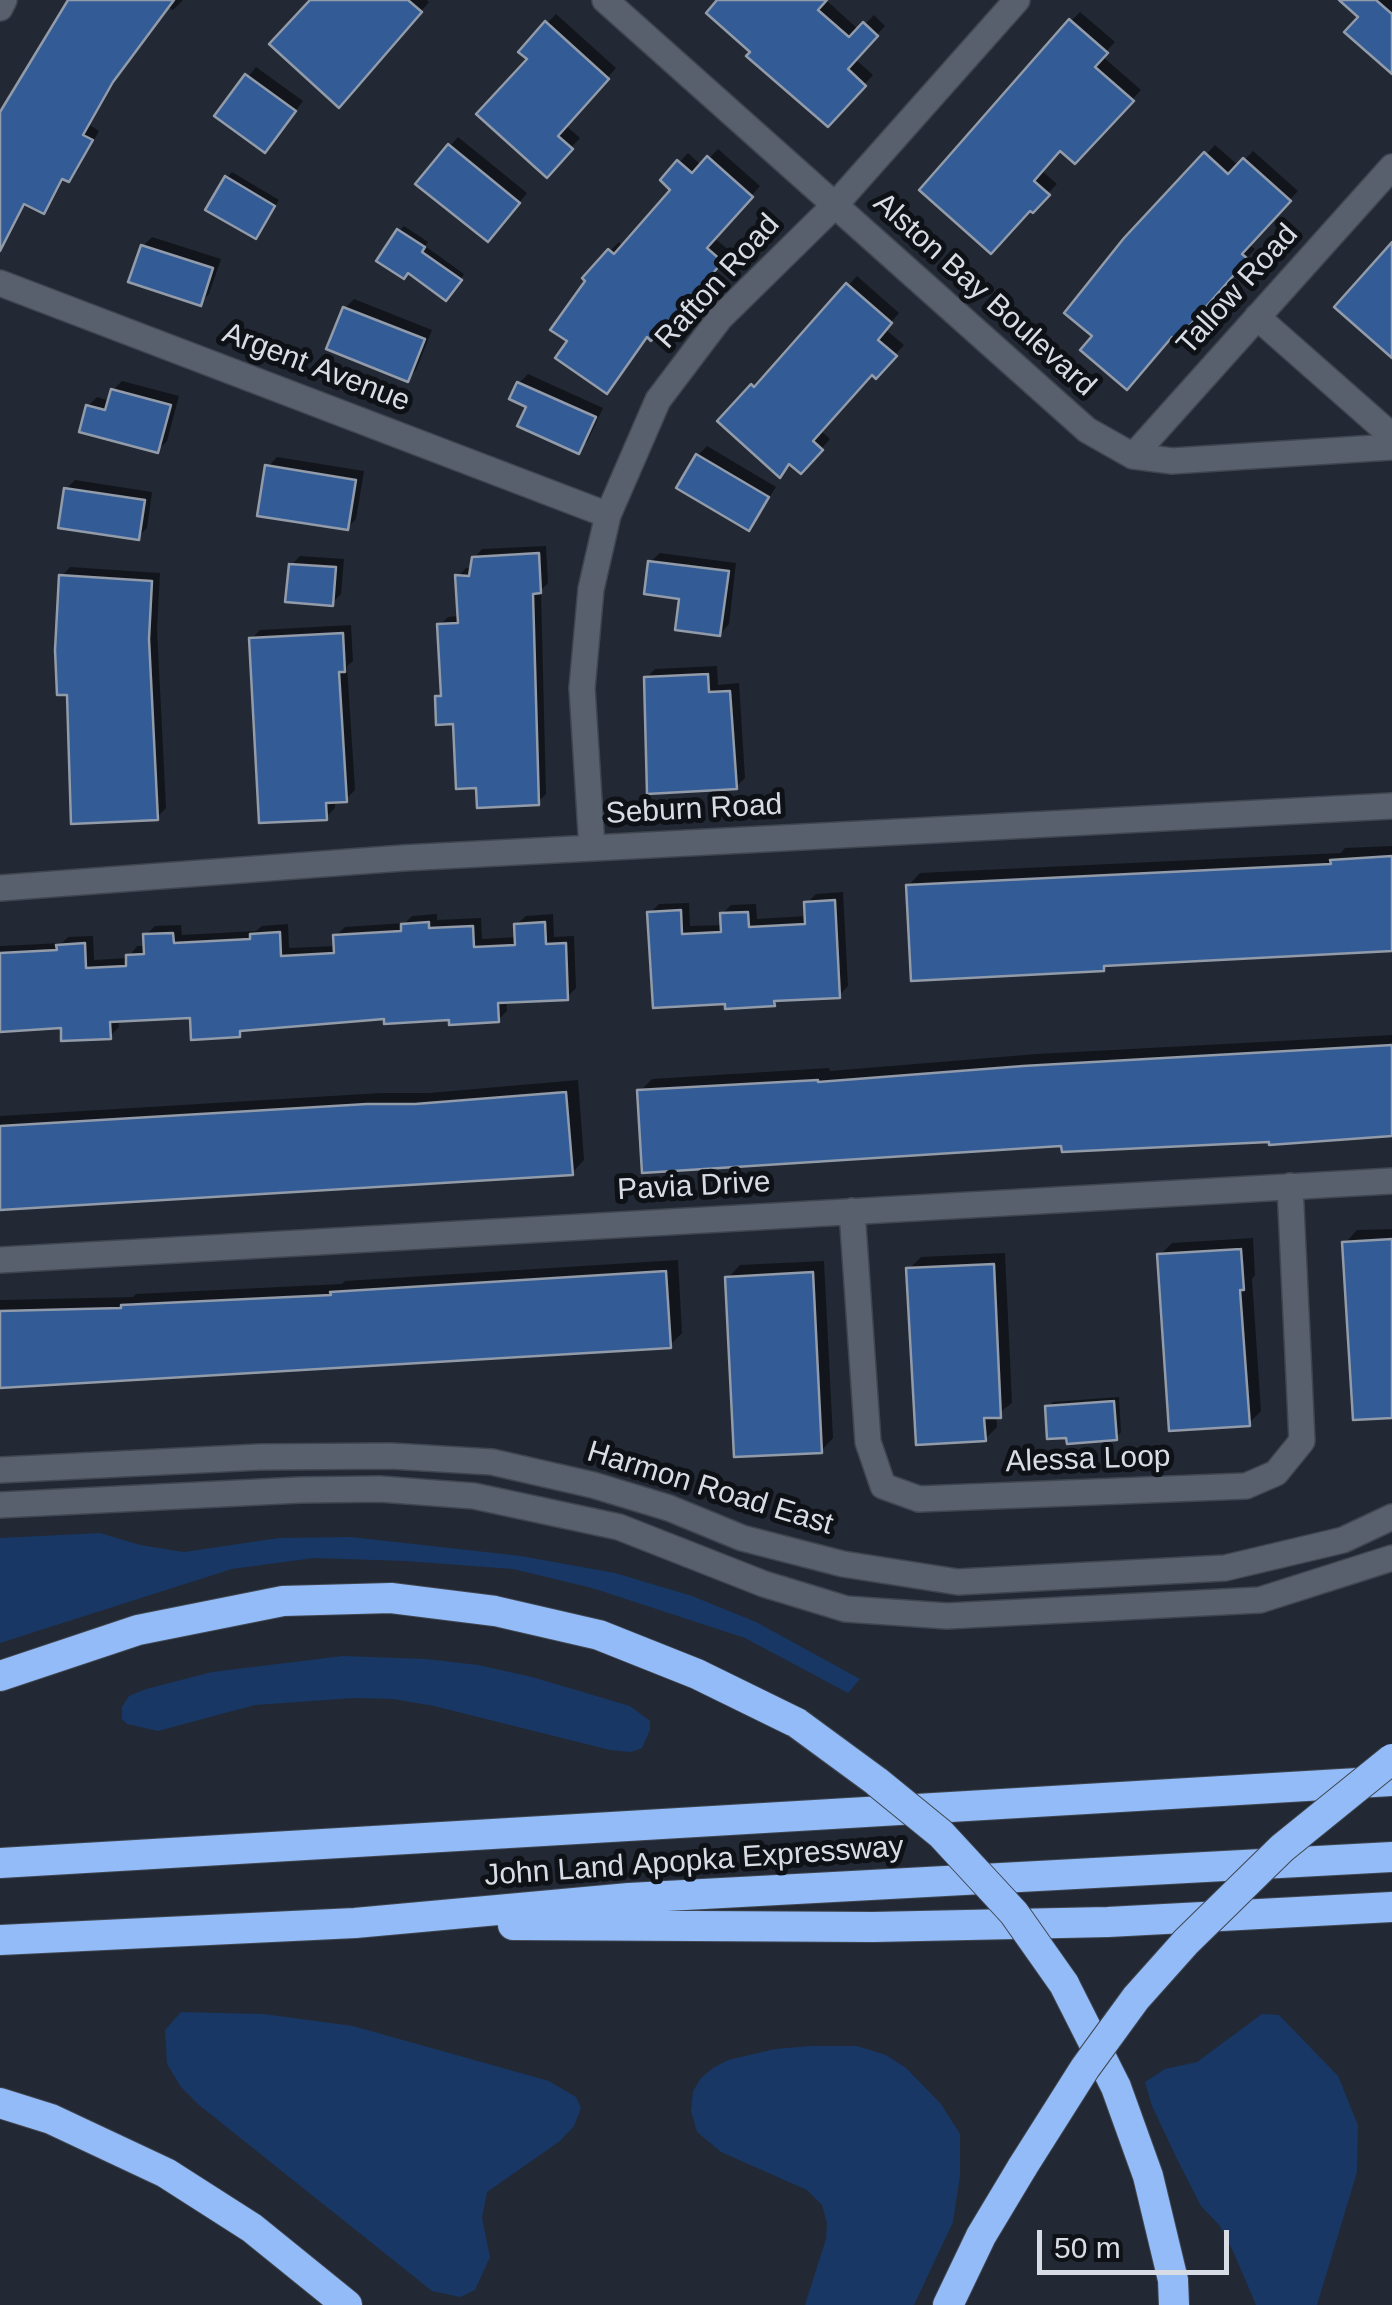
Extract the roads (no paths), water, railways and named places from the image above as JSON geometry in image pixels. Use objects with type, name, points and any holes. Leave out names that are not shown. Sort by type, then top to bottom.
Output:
[{"type":"highway","points":[[0,1676],[156,1626],[283,1602],[391,1598],[495,1611],[599,1636],[697,1674],[796,1723],[940,1834],[1014,1913],[1064,1984],[1116,2087],[1148,2176],[1173,2280],[1174,2305]]},
{"type":"highway","points":[[948,2305],[981,2236],[1022,2166],[1136,1998],[1186,1942],[1282,1848],[1392,1759]]},
{"type":"highway","name":"John Land Apopka Expressway","points":[[0,1863],[1392,1782]]},
{"type":"highway","name":"John Land Apopka Expressway","points":[[0,1940],[355,1923],[648,1897],[1392,1857]]},
{"type":"highway","points":[[355,1923],[892,1927],[1108,1922],[1392,1907]]},
{"type":"highway","points":[[0,2103],[52,2119],[166,2173],[252,2228],[346,2305]]},
{"type":"street","points":[[0,8],[4,0]]},
{"type":"street","name":"Alston Bay Boulevard","points":[[605,0],[1087,430],[1133,456],[1172,462],[1392,447]]},
{"type":"street","name":"Rafton Road","points":[[592,848],[582,688],[591,589],[608,514],[658,400],[720,318],[835,205],[1016,0]]},
{"type":"street","name":"Tallow Road","points":[[1133,456],[1392,167]]},
{"type":"street","name":"Argent Avenue","points":[[0,283],[608,514]]},
{"type":"street","points":[[1257,317],[1392,436]]},
{"type":"street","name":"Seburn Road","points":[[0,888],[403,858],[1392,806]]},
{"type":"street","name":"Pavia Drive","points":[[0,1260],[1392,1180]]},
{"type":"street","name":"Alessa Loop","points":[[852,1211],[868,1442],[884,1486],[919,1499],[1246,1486],[1276,1473],[1302,1441],[1290,1186]]},
{"type":"street","name":"Harmon Road East","points":[[0,1470],[260,1457],[391,1456],[492,1462],[594,1485],[669,1508],[742,1538],[843,1564],[958,1582],[1225,1568],[1343,1540],[1392,1517]]},
{"type":"street","name":"Harmon Road East","points":[[0,1505],[300,1490],[474,1496],[619,1527],[764,1584],[846,1609],[946,1616],[1260,1600],[1392,1558]]}]
